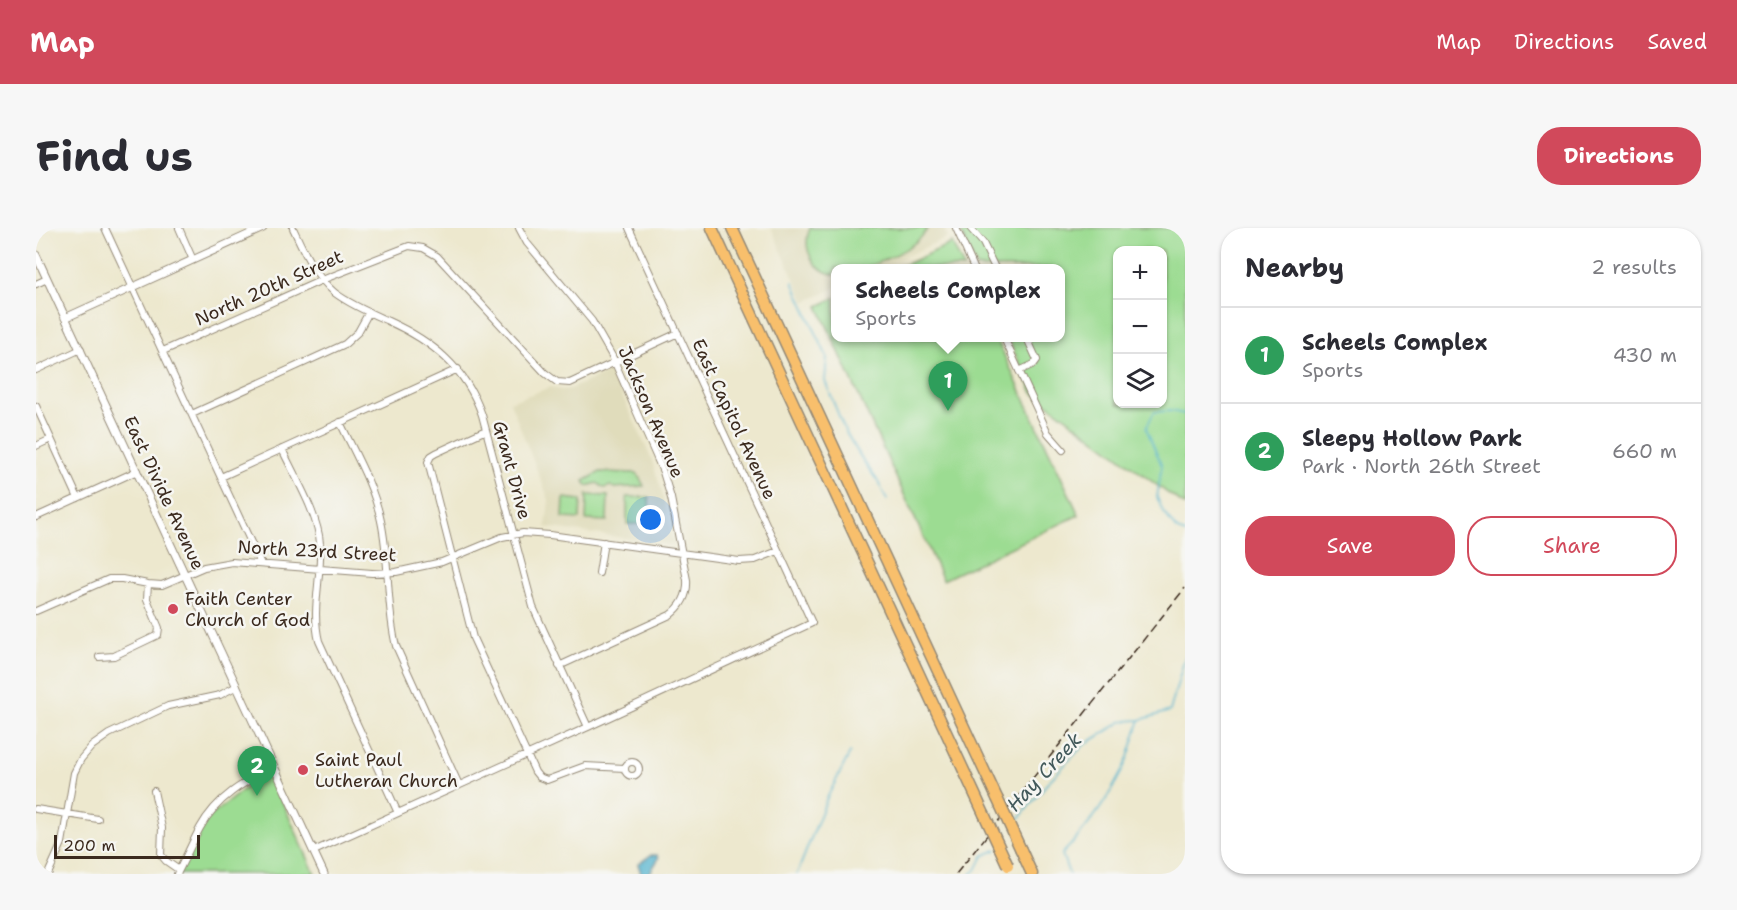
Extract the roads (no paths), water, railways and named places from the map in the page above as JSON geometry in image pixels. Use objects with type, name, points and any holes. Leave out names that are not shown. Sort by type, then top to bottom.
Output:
[{"type":"highway","points":[[712,228],[1010,870]]},
{"type":"highway","points":[[732,228],[1032,874]]},
{"type":"street","points":[[105,228],[261,564]]},
{"type":"street","points":[[179,228],[193,260]]},
{"type":"street","points":[[65,318],[193,260],[252,230],[263,228]]},
{"type":"street","name":"Grant Drive","points":[[293,228],[311,265],[322,280],[341,297],[420,336],[458,369],[477,401],[533,607],[588,727]]},
{"type":"street","name":"Jackson Avenue","points":[[519,228],[526,243],[592,321],[615,362],[660,464],[671,498],[687,580],[687,591],[683,602],[675,611],[559,666]]},
{"type":"street","name":"East Capitol Avenue","points":[[588,727],[813,623],[629,228]]},
{"type":"street","points":[[956,228],[972,264]]},
{"type":"street","points":[[970,228],[983,243],[993,264]]},
{"type":"street","name":"North 20th Street","points":[[163,351],[322,280],[403,247],[423,248],[437,256],[553,380],[562,383],[570,382],[678,333]]},
{"type":"street","name":"East Divide Avenue","points":[[36,255],[324,874]]},
{"type":"street","points":[[36,284],[47,279]]},
{"type":"street","points":[[192,414],[340,347],[358,333],[369,312]]},
{"type":"street","points":[[1006,342],[1048,433],[1063,450]]},
{"type":"street","points":[[1019,371],[1034,364],[1037,360],[1029,342]]},
{"type":"street","points":[[36,370],[81,349]]},
{"type":"street","points":[[221,477],[458,369]]},
{"type":"street","points":[[36,406],[78,498]]},
{"type":"street","points":[[340,422],[376,503],[383,532],[392,625],[400,656],[459,785]]},
{"type":"street","points":[[486,430],[436,453],[428,462],[476,646],[537,775],[547,780],[585,766],[625,768]]},
{"type":"street","points":[[36,446],[51,439]]},
{"type":"street","points":[[282,449],[317,528],[321,545],[317,612],[319,641],[398,813]]},
{"type":"street","points":[[36,518],[137,471]]},
{"type":"street","name":"North 23rd Street","points":[[36,610],[104,580],[117,578],[148,584],[167,584],[204,567],[221,563],[387,572],[415,569],[452,558],[492,540],[513,535],[540,534],[745,561],[760,559],[778,551]]},
{"type":"street","points":[[599,573],[604,542]]},
{"type":"street","points":[[99,657],[114,656],[158,635],[159,628],[147,599],[148,584]]},
{"type":"street","points":[[48,874],[60,848],[74,773],[81,759],[96,742],[168,706],[219,695],[237,687]]},
{"type":"street","points":[[314,851],[588,727]]},
{"type":"street","points":[[154,791],[162,828],[162,855],[178,872],[200,827],[213,808],[238,786],[274,767]]},
{"type":"street","points":[[36,809],[98,819]]},
{"type":"water","points":[[651,855],[657,855],[659,858],[649,874],[641,874],[638,864]]},
{"type":"waterway","points":[[793,282],[827,357],[825,381],[845,431],[877,480],[887,500]]},
{"type":"waterway","name":"Hay Creek","points":[[1185,414],[1170,411],[1154,412],[1146,428],[1162,466],[1157,497],[1163,512],[1176,529],[1185,534]]},
{"type":"waterway","name":"Hay Creek","points":[[1014,825],[1049,781],[1084,745],[1123,721],[1140,720],[1170,711],[1185,657]]},
{"type":"waterway","points":[[1069,874],[1062,854],[1090,822],[1114,786],[1127,760],[1140,720]]},
{"type":"waterway","points":[[797,874],[827,798],[850,753]]},
{"type":"waterway","name":"Hay Creek","points":[[1001,841],[1007,832]]},
{"type":"waterway","name":"Hay Creek","points":[[971,874],[976,870],[983,856],[996,850]]},
{"type":"railway","points":[[956,874],[1185,588]]},
{"type":"place","name":"Scheels Complex","points":[[948,411]]},
{"type":"place","name":"Faith Center Church of God","points":[[173,609]]},
{"type":"place","name":"Saint Paul Lutheran Church","points":[[303,770]]},
{"type":"place","name":"Sleepy Hollow Park","points":[[257,796]]}]
